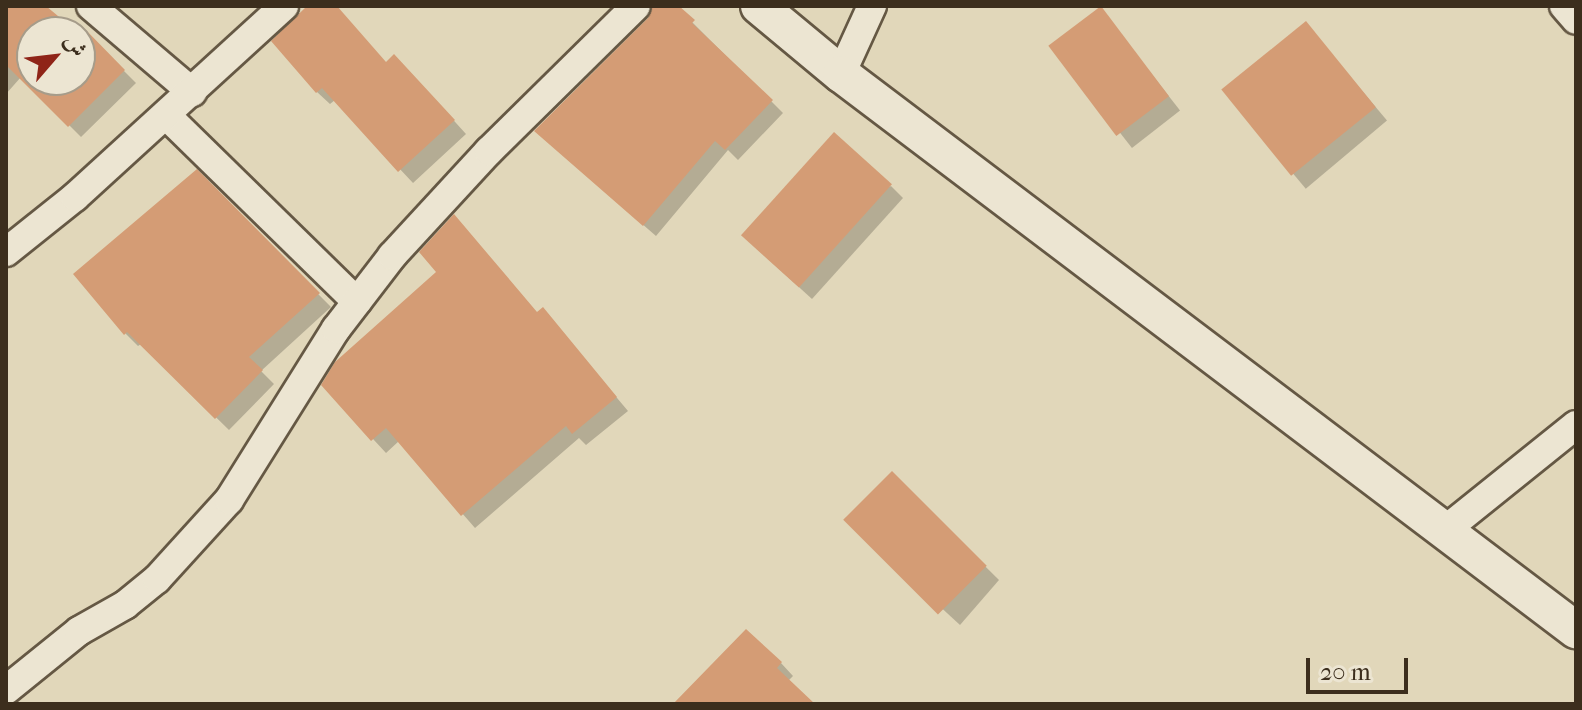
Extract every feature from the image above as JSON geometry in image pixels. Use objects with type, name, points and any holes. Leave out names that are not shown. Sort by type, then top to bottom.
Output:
[{"type":"street","points":[[91,6],[192,92]]},
{"type":"street","points":[[6,252],[75,197],[284,6]]},
{"type":"street","points":[[6,690],[79,631],[125,605],[167,568],[229,500],[336,329],[392,256],[489,151],[636,6]]},
{"type":"street","points":[[759,6],[841,74],[1576,630]]},
{"type":"street","points":[[841,74],[872,6]]},
{"type":"street","points":[[1564,6],[1576,20]]},
{"type":"street","points":[[166,115],[357,302]]},
{"type":"street","points":[[1444,531],[1576,425]]},
{"type":"building","points":[[6,6],[46,6],[58,16],[16,16],[16,75],[6,65]]},
{"type":"building","points":[[307,6],[337,6],[386,62],[394,54],[455,120],[398,172],[322,88],[316,93],[271,41]]},
{"type":"building","points":[[653,6],[679,6],[695,20],[692,23],[773,100],[725,150],[715,141],[643,226],[534,131],[648,18]]},
{"type":"building","points":[[1101,6],[1169,96],[1116,136],[1048,46]]},
{"type":"building","points":[[1306,21],[1376,107],[1291,176],[1221,90]]},
{"type":"building","points":[[96,40],[125,70],[68,127],[37,96],[96,96]]},
{"type":"building","points":[[834,132],[892,184],[799,287],[741,235]]},
{"type":"building","points":[[197,169],[320,293],[249,357],[263,370],[215,419],[127,332],[124,335],[73,274]]},
{"type":"building","points":[[454,214],[537,312],[543,307],[617,397],[572,434],[566,426],[461,516],[386,428],[371,441],[321,385],[335,362],[436,272],[419,252]]},
{"type":"building","points":[[892,471],[987,566],[938,615],[843,520]]},
{"type":"building","points":[[746,629],[782,662],[777,668],[815,704],[673,704]]}]
